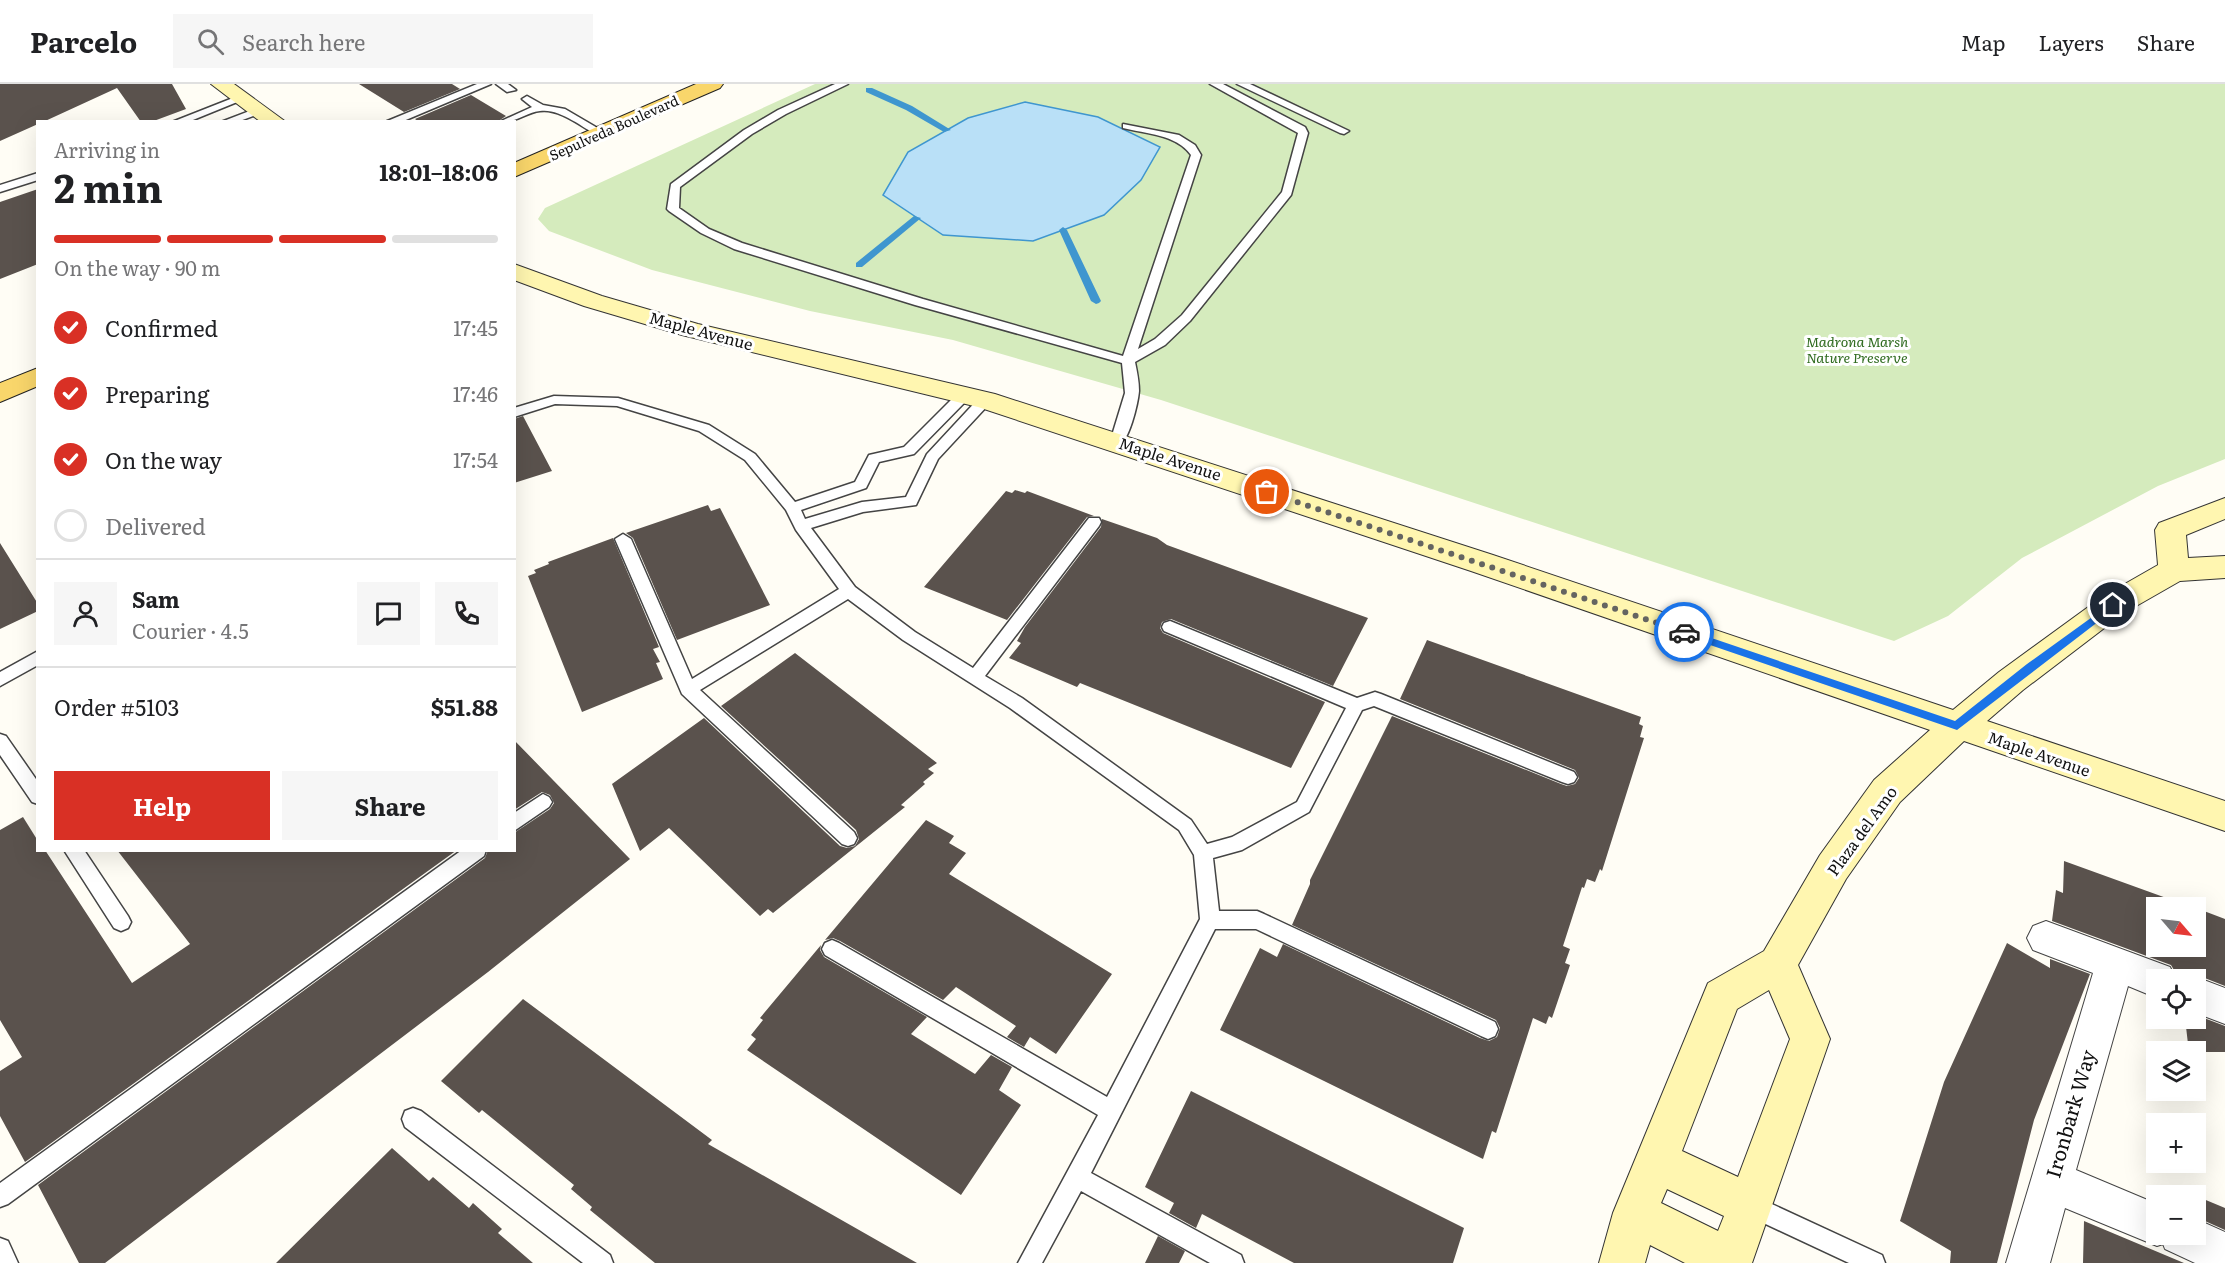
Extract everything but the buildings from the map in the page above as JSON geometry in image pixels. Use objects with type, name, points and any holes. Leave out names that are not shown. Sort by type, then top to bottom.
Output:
[{"type":"main road","name":"Sepulveda Boulevard","points":[[516,171],[714,84]]},
{"type":"main road","points":[[0,393],[36,377]]},
{"type":"street","points":[[221,84],[268,116]]},
{"type":"street","name":"Maple Avenue","points":[[516,273],[593,301],[691,330],[974,397],[1117,442],[1504,570],[2225,816]]},
{"type":"street","points":[[2174,570],[2170,530],[2225,508]]},
{"type":"street","name":"Plaza del Amo","points":[[1778,964],[1833,867],[1887,791],[1957,726],[2030,666],[2113,605],[2174,570],[2225,567]]},
{"type":"street","points":[[2046,938],[2146,976]]},
{"type":"street","points":[[1622,1263],[1635,1213],[1722,996],[1778,964],[1810,1039],[1731,1262],[1635,1213]]},
{"type":"street","name":"Ironbark Way","points":[[2028,1263],[2115,964]]},
{"type":"street","points":[[2206,999],[2225,1006]]},
{"type":"street","points":[[1655,1161],[1750,1205]]},
{"type":"street","points":[[2052,1180],[2146,1220]]},
{"type":"street","points":[[2205,1245],[2225,1254]]},
{"type":"lane","points":[[395,120],[486,84]]},
{"type":"lane","points":[[501,84],[511,90]]},
{"type":"lane","points":[[843,84],[782,112],[717,154],[675,186],[673,209],[705,231],[738,246],[919,302],[1128,361],[1160,342],[1186,318],[1287,194],[1303,133],[1301,129],[1215,84]]},
{"type":"lane","points":[[1242,84],[1344,131]]},
{"type":"lane","points":[[182,120],[242,98]]},
{"type":"lane","points":[[527,99],[540,107],[561,111],[601,133]]},
{"type":"lane","points":[[509,120],[540,107]]},
{"type":"lane","points":[[416,111],[429,120]]},
{"type":"lane","points":[[240,120],[268,116]]},
{"type":"lane","points":[[1117,442],[1132,399],[1133,378],[1128,361],[1196,155],[1192,146],[1179,139],[1126,126]]},
{"type":"lane","points":[[0,189],[36,177]]},
{"type":"lane","points":[[792,508],[861,485],[874,458],[909,451],[974,397]]},
{"type":"lane","points":[[801,526],[862,507],[911,501],[932,457],[974,397]]},
{"type":"lane","points":[[516,412],[554,400],[618,402],[704,428],[750,456],[792,508],[801,526],[849,591],[909,636],[1016,703],[1185,825],[1203,853],[1210,920],[1077,1177],[1029,1263]]},
{"type":"lane","points":[[975,677],[1094,522]]},
{"type":"lane","points":[[623,539],[688,689],[848,838]]},
{"type":"lane","points":[[688,689],[849,591]]},
{"type":"lane","points":[[1170,627],[1356,705],[1375,699],[1568,777]]},
{"type":"lane","points":[[0,680],[36,658]]},
{"type":"lane","points":[[1203,853],[1236,844],[1303,807],[1356,705]]},
{"type":"lane","points":[[0,741],[36,794]]},
{"type":"lane","points":[[516,822],[543,802]]},
{"type":"lane","points":[[74,852],[121,922]]},
{"type":"lane","points":[[0,1196],[474,852]]},
{"type":"lane","points":[[1210,920],[1257,920],[1488,1029]]},
{"type":"lane","points":[[832,950],[1111,1111]]},
{"type":"lane","points":[[413,1119],[602,1263]]},
{"type":"lane","points":[[1077,1177],[1233,1263]]},
{"type":"lane","points":[[1750,1205],[1874,1263]]},
{"type":"lane","points":[[0,1249],[7,1263]]},
{"type":"green space","name":"Madrona Marsh Nature Preserve","points":[[815,84],[2225,84],[2225,459],[2158,486],[2022,558],[1948,616],[1894,641],[1161,400],[953,340],[810,311],[652,270],[549,231],[538,219],[545,208]]},
{"type":"water","points":[[1025,102],[1098,117],[1160,147],[1141,180],[1104,215],[1033,241],[943,235],[883,195],[908,152],[968,118]]},
{"type":"waterway","points":[[869,90],[909,108],[947,130]]},
{"type":"waterway","points":[[859,265],[917,218]]},
{"type":"waterway","points":[[1063,230],[1096,301]]},
{"type":"way so far","points":[[1267,492],[1684,632]]},
{"type":"route","points":[[1684,632],[1957,726],[2030,666],[2113,605]]}]
